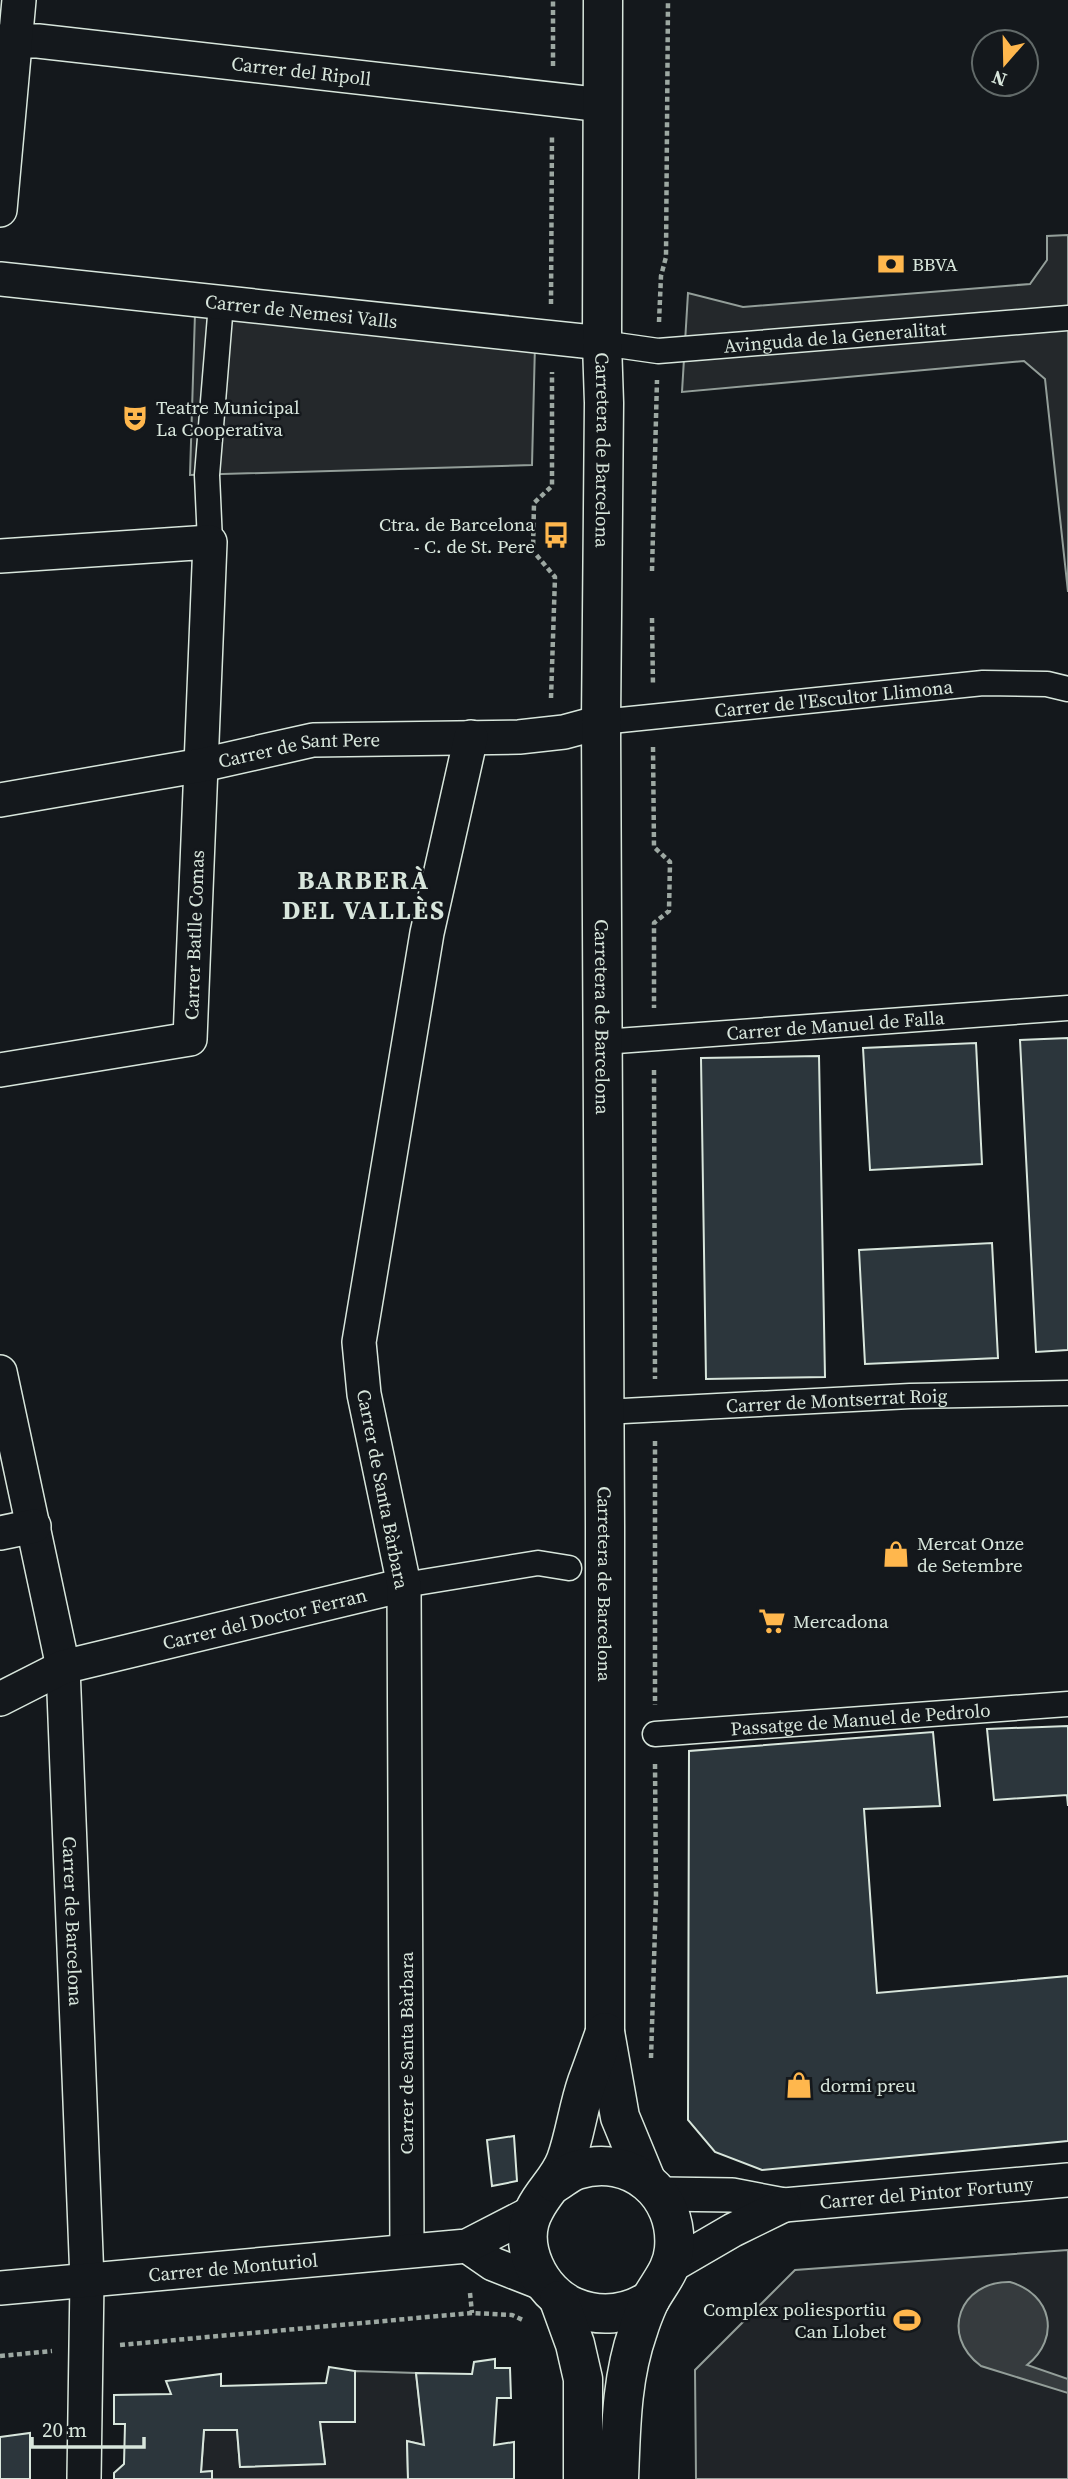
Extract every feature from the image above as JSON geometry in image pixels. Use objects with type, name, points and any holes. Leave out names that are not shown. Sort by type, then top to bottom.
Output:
[{"type":"main road","name":"Carretera de Barcelona","points":[[603,0],[604,414],[601,722],[605,2032]]},
{"type":"main road","points":[[605,2032],[620,2117],[671,2216],[674,2237],[671,2266],[650,2301],[636,2335],[622,2402],[619,2479]]},
{"type":"main road","points":[[583,2479],[583,2379],[575,2344],[530,2254],[528,2236],[544,2197],[565,2161],[587,2081],[605,2032]]},
{"type":"main road","points":[[544,2197],[575,2170],[591,2167],[609,2167],[629,2172],[654,2187]]},
{"type":"main road","points":[[551,2292],[587,2313],[603,2314],[636,2309],[650,2301]]},
{"type":"street","points":[[0,210],[8,42],[19,0]]},
{"type":"street","name":"Carrer del Ripoll","points":[[8,42],[37,41],[603,105]]},
{"type":"street","name":"Carrer de Nemesi Valls","points":[[0,279],[602,343]]},
{"type":"street","points":[[202,765],[210,542],[207,475],[220,316],[218,303]]},
{"type":"street","name":"Avinguda de la Generalitat","points":[[602,343],[658,351],[1068,318]]},
{"type":"street","points":[[0,556],[210,542]]},
{"type":"street","name":"Carrer de l'Escultor Llimona","points":[[601,722],[982,683],[1047,684],[1068,688]]},
{"type":"street","name":"Carrer de Sant Pere","points":[[0,800],[202,765],[313,740],[550,734],[601,722]]},
{"type":"street","name":"Carrer de Santa Bàrbara","points":[[407,2250],[404,1585],[364,1394],[359,1342],[427,933],[471,737]]},
{"type":"street","name":"Carrer Batlle Comas","points":[[0,1070],[190,1039],[202,765]]},
{"type":"street","name":"Carrer de Manuel de Falla","points":[[603,1042],[1068,1009]]},
{"type":"street","name":"Carrer de Barcelona","points":[[0,1372],[63,1667],[87,2280],[84,2479]]},
{"type":"street","name":"Carrer de Montserrat Roig","points":[[604,1412],[910,1396],[1068,1393]]},
{"type":"street","points":[[0,1533],[34,1527]]},
{"type":"street","name":"Carrer del Doctor Ferran","points":[[0,1699],[63,1667],[404,1585],[538,1563],[569,1568]]},
{"type":"street","name":"Passatge de Manuel de Pedrolo","points":[[655,1734],[1068,1704]]},
{"type":"street","name":"Carrer del Pintor Fortuny","points":[[654,2187],[732,2195],[784,2205],[1068,2180]]},
{"type":"street","name":"Carrer de Monturiol","points":[[0,2288],[467,2246],[544,2197]]},
{"type":"street","name":"Carrer del Pintor Fortuny","points":[[671,2266],[733,2230],[784,2205]]},
{"type":"street","points":[[467,2246],[493,2264],[551,2292]]},
{"type":"path","points":[[652,571],[661,276],[666,257],[668,0]]},
{"type":"path","points":[[651,2062],[656,1896],[654,923],[669,911],[670,862],[654,847],[652,618]]},
{"type":"path","points":[[0,2356],[472,2313],[512,2315],[531,2326]]},
{"type":"shaded area","points":[[1068,235],[1068,592],[1045,379],[1024,361],[682,392],[688,293],[743,307],[1030,284],[1047,260],[1047,236]]},
{"type":"shaded area","points":[[195,313],[535,344],[532,465],[190,475]]},
{"type":"shaded area","name":"Complex poliesportiu Can Llobet","points":[[1068,2250],[1068,2479],[696,2479],[695,2370],[795,2270]]},
{"type":"shaded area","points":[[1010,2282],[1035,2296],[1043,2306],[1047,2318],[1045,2342],[1027,2365],[1068,2379],[1068,2393],[981,2366],[968,2353],[961,2340],[961,2312],[968,2300],[978,2290],[993,2284]]},
{"type":"shaded area","points":[[355,2371],[416,2373],[424,2445],[407,2441],[408,2479],[212,2479],[212,2471],[201,2472],[204,2430],[237,2430],[240,2467],[325,2463],[320,2422],[355,2421]]},
{"type":"building","points":[[1068,1038],[1068,1350],[1036,1352],[1020,1040]]},
{"type":"building","points":[[976,1043],[982,1164],[870,1170],[863,1048]]},
{"type":"building","points":[[819,1056],[825,1377],[706,1379],[701,1058]]},
{"type":"building","points":[[992,1243],[998,1358],[865,1364],[859,1250]]},
{"type":"building","points":[[1068,1726],[1068,1806],[1067,1795],[994,1800],[987,1729]]},
{"type":"building","points":[[933,1732],[940,1806],[864,1809],[877,1993],[1068,1976],[1068,2141],[762,2170],[715,2152],[688,2120],[689,1751]]},
{"type":"building","points":[[514,2136],[517,2181],[492,2186],[487,2140]]},
{"type":"building","points":[[495,2359],[495,2368],[510,2368],[511,2398],[497,2398],[494,2445],[514,2442],[514,2479],[408,2479],[407,2441],[424,2445],[416,2373],[472,2374],[474,2362]]},
{"type":"building","points":[[329,2367],[355,2371],[355,2422],[320,2422],[325,2464],[240,2467],[237,2430],[204,2430],[201,2472],[212,2471],[212,2479],[114,2479],[114,2473],[124,2464],[125,2424],[114,2424],[114,2395],[171,2394],[166,2381],[221,2374],[221,2386],[326,2383]]},
{"type":"building","points":[[30,2433],[30,2479],[0,2479],[0,2437]]},
{"type":"place","name":"BBVA","points":[[891,264]]},
{"type":"place","name":"Teatre Municipal La Cooperativa","points":[[135,418]]},
{"type":"place","name":"Ctra. de Barcelona - C. de St. Pere","points":[[556,535]]},
{"type":"place","name":"Mercat Onze de Setembre","points":[[896,1554]]},
{"type":"place","name":"Mercadona","points":[[772,1621]]},
{"type":"place","name":"dormi preu","points":[[799,2085]]},
{"type":"place","name":"Complex poliesportiu Can Llobet","points":[[907,2320]]},
{"type":"district","name":"BARBERÀ DEL VALLÈS","points":[[364,895]]}]
